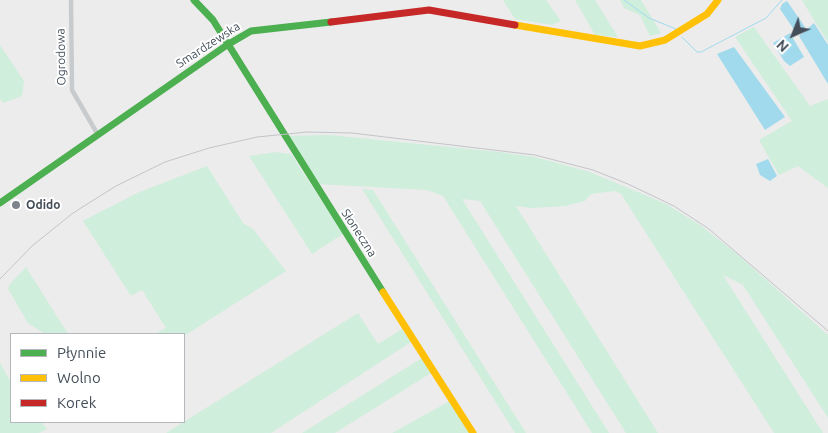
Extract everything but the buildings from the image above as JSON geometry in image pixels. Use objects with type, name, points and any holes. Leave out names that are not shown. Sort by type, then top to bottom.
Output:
[{"type":"street","name":"Ogrodowa","points":[[71,0],[72,90],[98,135]]},
{"type":"street","name":"Słoneczna","points":[[194,0],[213,20],[227,45],[277,120],[316,187],[473,433]]},
{"type":"street","name":"Smardzewska","points":[[0,203],[227,45],[245,34],[263,28],[429,10],[632,46],[645,46],[673,36],[707,14],[718,0]]},
{"type":"green space","points":[[503,0],[546,0],[561,21],[552,25],[515,19]]},
{"type":"green space","points":[[575,0],[595,0],[618,37],[595,35]]},
{"type":"green space","points":[[620,0],[641,0],[661,33],[650,36],[640,15],[624,8]]},
{"type":"green space","points":[[802,0],[828,0],[828,42],[815,22]]},
{"type":"green space","points":[[754,27],[810,106],[828,99],[828,188],[798,166],[779,175],[759,140],[792,121],[735,37]]},
{"type":"green space","points":[[0,45],[24,81],[22,96],[3,103],[0,99]]},
{"type":"green space","points":[[330,135],[535,157],[590,172],[666,204],[700,225],[736,253],[828,335],[828,418],[743,285],[723,275],[823,433],[774,433],[621,194],[615,191],[591,194],[585,201],[565,206],[532,208],[516,206],[658,433],[626,433],[480,201],[462,199],[609,433],[592,433],[443,196],[427,190],[317,184],[287,136]]},
{"type":"green space","points":[[275,152],[291,154],[343,234],[312,254],[249,156]]},
{"type":"green space","points":[[207,166],[243,223],[253,229],[286,271],[185,335],[185,333],[157,333],[166,328],[142,290],[131,296],[83,221],[137,193]]},
{"type":"green space","points":[[362,189],[373,190],[526,433],[515,433]]},
{"type":"green space","points":[[26,267],[67,333],[43,333],[28,323],[8,289],[10,284]]},
{"type":"green space","points":[[358,313],[378,344],[402,329],[411,342],[271,433],[166,433],[185,423],[185,421]]},
{"type":"green space","points":[[422,358],[431,373],[335,433],[302,433]]},
{"type":"green space","points":[[0,363],[10,380],[10,423],[42,423],[47,429],[39,433],[0,433]]},
{"type":"green space","points":[[450,401],[470,433],[392,433]]},
{"type":"water","points":[[787,1],[805,27],[797,34],[780,9],[782,4]]},
{"type":"water","points":[[814,23],[828,45],[828,84],[799,36]]},
{"type":"water","points":[[790,33],[804,57],[790,66],[784,61],[773,43]]},
{"type":"water","points":[[734,47],[785,117],[765,130],[717,54]]},
{"type":"water","points":[[768,159],[777,176],[770,181],[760,175],[756,164]]},
{"type":"waterway","points":[[624,0],[649,18],[676,29]]},
{"type":"waterway","points":[[682,37],[697,52],[701,52],[766,18],[782,0]]},
{"type":"railway","points":[[0,279],[32,246],[73,213],[116,186],[165,162],[209,148],[257,137],[307,132],[352,133],[535,155],[593,170],[628,184],[674,206],[709,229],[828,331]]},
{"type":"traffic: fast","points":[[194,0],[213,20],[383,292]]},
{"type":"traffic: fast","points":[[0,203],[227,45],[251,31],[331,22]]},
{"type":"traffic: slow","points":[[515,25],[640,46],[665,40],[707,14],[718,0]]},
{"type":"traffic: slow","points":[[383,292],[473,433]]},
{"type":"traffic: jam","points":[[331,22],[429,10],[515,25]]},
{"type":"place","name":"Odido","points":[[16,205]]}]
